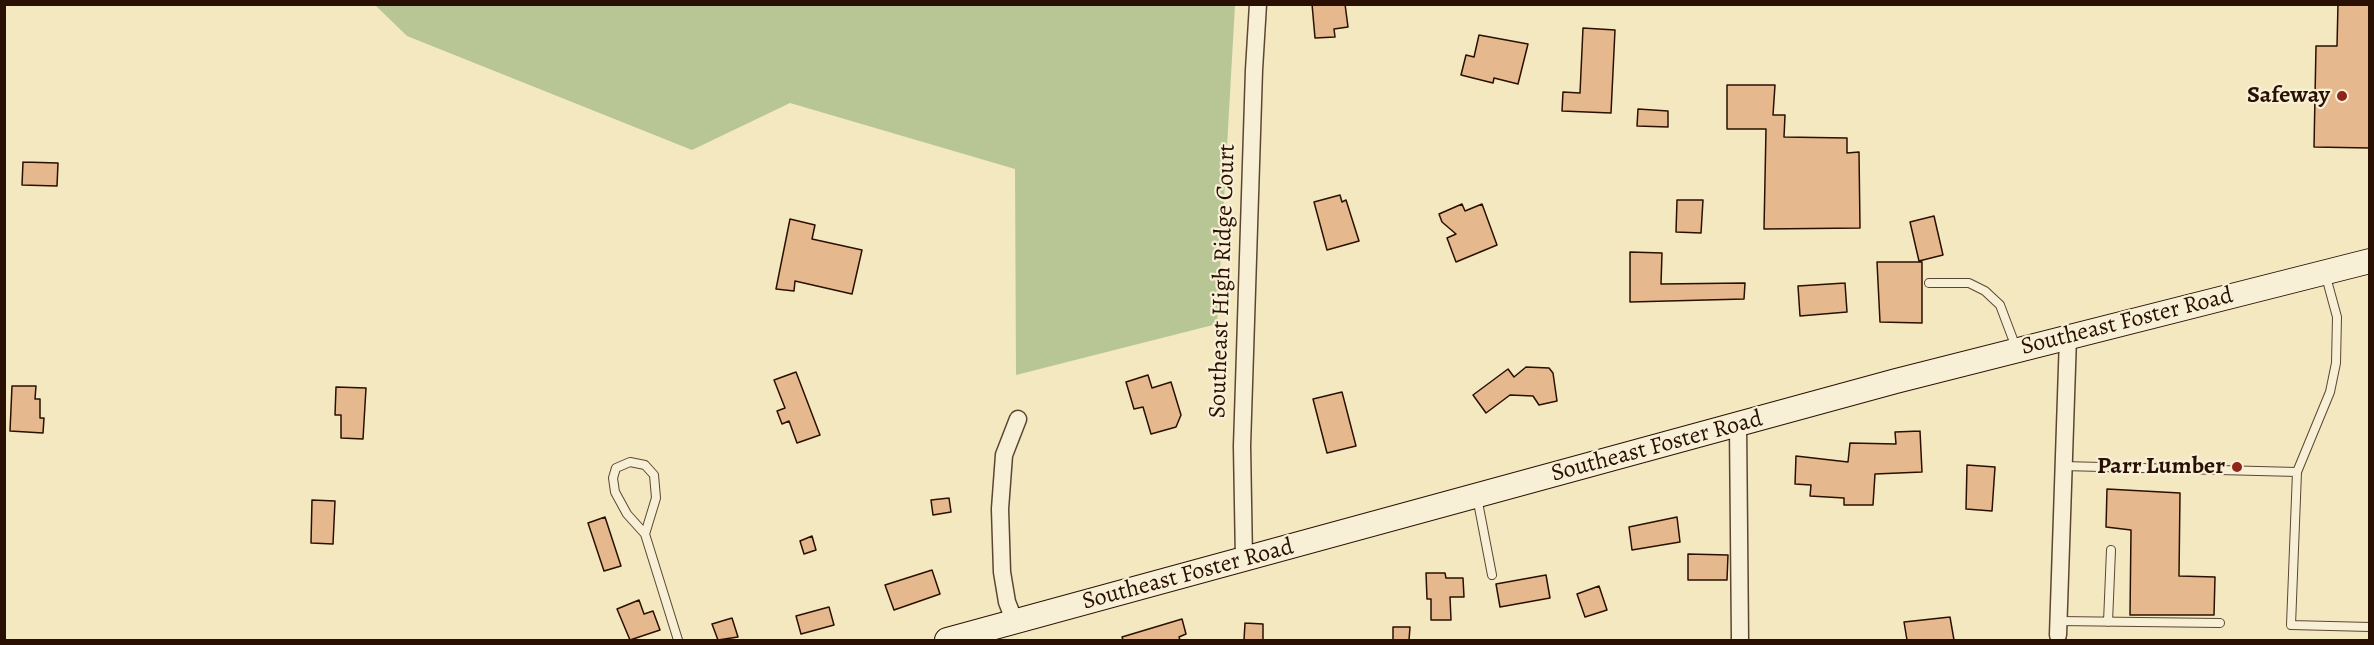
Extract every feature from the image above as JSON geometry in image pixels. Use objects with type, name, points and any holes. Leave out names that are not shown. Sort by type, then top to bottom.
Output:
[{"type":"main road","name":"Southeast Foster Road","points":[[947,640],[2017,350],[2370,261]]},
{"type":"street","name":"Southeast High Ridge Court","points":[[1244,560],[1242,446],[1258,4]]},
{"type":"street","points":[[2058,628],[2068,337]]},
{"type":"street","points":[[1015,622],[1007,602],[1002,572],[1000,509],[1004,455],[1018,419]]},
{"type":"street","points":[[1738,425],[1740,640]]},
{"type":"lane","points":[[2325,273],[2337,317],[2336,363],[2330,392],[2297,472],[2291,625],[2370,627]]},
{"type":"lane","points":[[1929,283],[1969,283],[1985,291],[2000,305],[2017,350]]},
{"type":"lane","points":[[645,534],[656,498],[654,475],[645,465],[630,462],[616,468],[613,478],[615,492],[627,514],[645,534],[678,640]]},
{"type":"lane","points":[[2063,466],[2297,472]]},
{"type":"lane","points":[[1476,496],[1492,575]]},
{"type":"lane","points":[[2108,622],[2111,550]]},
{"type":"lane","points":[[2058,628],[2108,622],[2220,623]]},
{"type":"green space","points":[[375,5],[1235,5],[1217,324],[1016,375],[1015,169],[790,103],[692,150],[407,36]]},
{"type":"building","points":[[1312,4],[1345,4],[1348,27],[1334,29],[1335,37],[1315,38]]},
{"type":"building","name":"Safeway","points":[[2338,4],[2370,4],[2370,148],[2314,147],[2316,46],[2337,46]]},
{"type":"building","points":[[1583,28],[1615,30],[1611,113],[1562,111],[1563,92],[1580,93]]},
{"type":"building","points":[[1479,35],[1528,44],[1518,84],[1494,78],[1493,83],[1461,75],[1466,55],[1474,57]]},
{"type":"building","points":[[1727,85],[1775,85],[1773,115],[1785,115],[1784,137],[1847,138],[1847,153],[1859,152],[1860,228],[1764,229],[1766,129],[1727,129]]},
{"type":"building","points":[[1638,109],[1668,111],[1668,127],[1637,126]]},
{"type":"building","points":[[23,162],[58,163],[57,186],[22,185]]},
{"type":"building","points":[[1340,195],[1342,202],[1346,200],[1359,241],[1327,250],[1314,202]]},
{"type":"building","points":[[1677,200],[1703,200],[1701,233],[1676,232]]},
{"type":"building","points":[[1462,204],[1465,211],[1482,204],[1497,245],[1456,262],[1447,238],[1456,234],[1442,222],[1439,214]]},
{"type":"building","points":[[1934,216],[1943,255],[1919,261],[1910,222]]},
{"type":"building","points":[[790,219],[815,225],[812,239],[862,250],[852,294],[795,281],[794,291],[776,289]]},
{"type":"building","points":[[1630,252],[1662,253],[1661,284],[1745,283],[1744,299],[1630,302]]},
{"type":"building","points":[[1877,262],[1922,262],[1922,323],[1880,322]]},
{"type":"building","points":[[1845,283],[1847,312],[1800,316],[1798,286]]},
{"type":"building","points":[[1526,367],[1549,368],[1553,373],[1557,401],[1539,405],[1533,396],[1510,395],[1486,413],[1473,395],[1508,369],[1514,377]]},
{"type":"building","points":[[796,372],[820,435],[797,443],[789,421],[782,424],[777,411],[785,408],[774,380]]},
{"type":"building","points":[[1148,375],[1152,388],[1171,382],[1181,415],[1176,427],[1151,434],[1143,407],[1134,409],[1126,382]]},
{"type":"building","points":[[12,386],[36,386],[35,399],[40,399],[40,418],[44,418],[43,433],[10,431]]},
{"type":"building","points":[[336,387],[366,388],[363,439],[341,438],[341,415],[335,415]]},
{"type":"building","points":[[1342,392],[1356,446],[1327,453],[1313,399]]},
{"type":"building","points":[[1920,431],[1922,472],[1875,474],[1873,505],[1844,505],[1844,498],[1810,496],[1811,485],[1795,484],[1796,456],[1848,462],[1850,443],[1896,444],[1895,432]]},
{"type":"building","points":[[1967,465],[1995,467],[1992,511],[1966,509]]},
{"type":"building","points":[[2107,489],[2180,493],[2179,576],[2215,577],[2214,615],[2130,615],[2131,530],[2106,527]]},
{"type":"building","points":[[949,498],[951,512],[933,515],[931,500]]},
{"type":"building","points":[[312,500],[335,501],[333,544],[311,543]]},
{"type":"building","points":[[605,517],[621,566],[604,571],[588,523]]},
{"type":"building","points":[[1677,517],[1680,542],[1632,550],[1629,527]]},
{"type":"building","points":[[812,536],[816,550],[804,554],[800,541]]},
{"type":"building","points":[[1688,554],[1728,555],[1727,580],[1688,580]]},
{"type":"building","points":[[932,570],[940,594],[894,610],[885,585]]},
{"type":"building","points":[[1426,573],[1445,573],[1446,578],[1463,578],[1464,597],[1450,597],[1451,620],[1431,620],[1431,599],[1427,599]]},
{"type":"building","points":[[1546,575],[1550,598],[1500,607],[1496,584]]},
{"type":"building","points":[[1599,586],[1607,610],[1585,617],[1577,594]]},
{"type":"building","points":[[639,600],[644,614],[653,611],[660,630],[630,640],[617,609]]},
{"type":"building","points":[[829,607],[834,625],[801,634],[796,616]]},
{"type":"building","points":[[1950,617],[1954,640],[1907,640],[1904,622]]},
{"type":"building","points":[[732,618],[738,637],[718,640],[712,624]]},
{"type":"building","points":[[1182,619],[1186,634],[1179,637],[1180,640],[1123,640],[1122,637]]},
{"type":"building","points":[[1245,623],[1263,624],[1263,640],[1244,640]]},
{"type":"building","points":[[1393,627],[1410,627],[1409,640],[1393,640]]},
{"type":"place","name":"Safeway","points":[[2342,96]]},
{"type":"place","name":"Parr Lumber","points":[[2237,467]]}]
